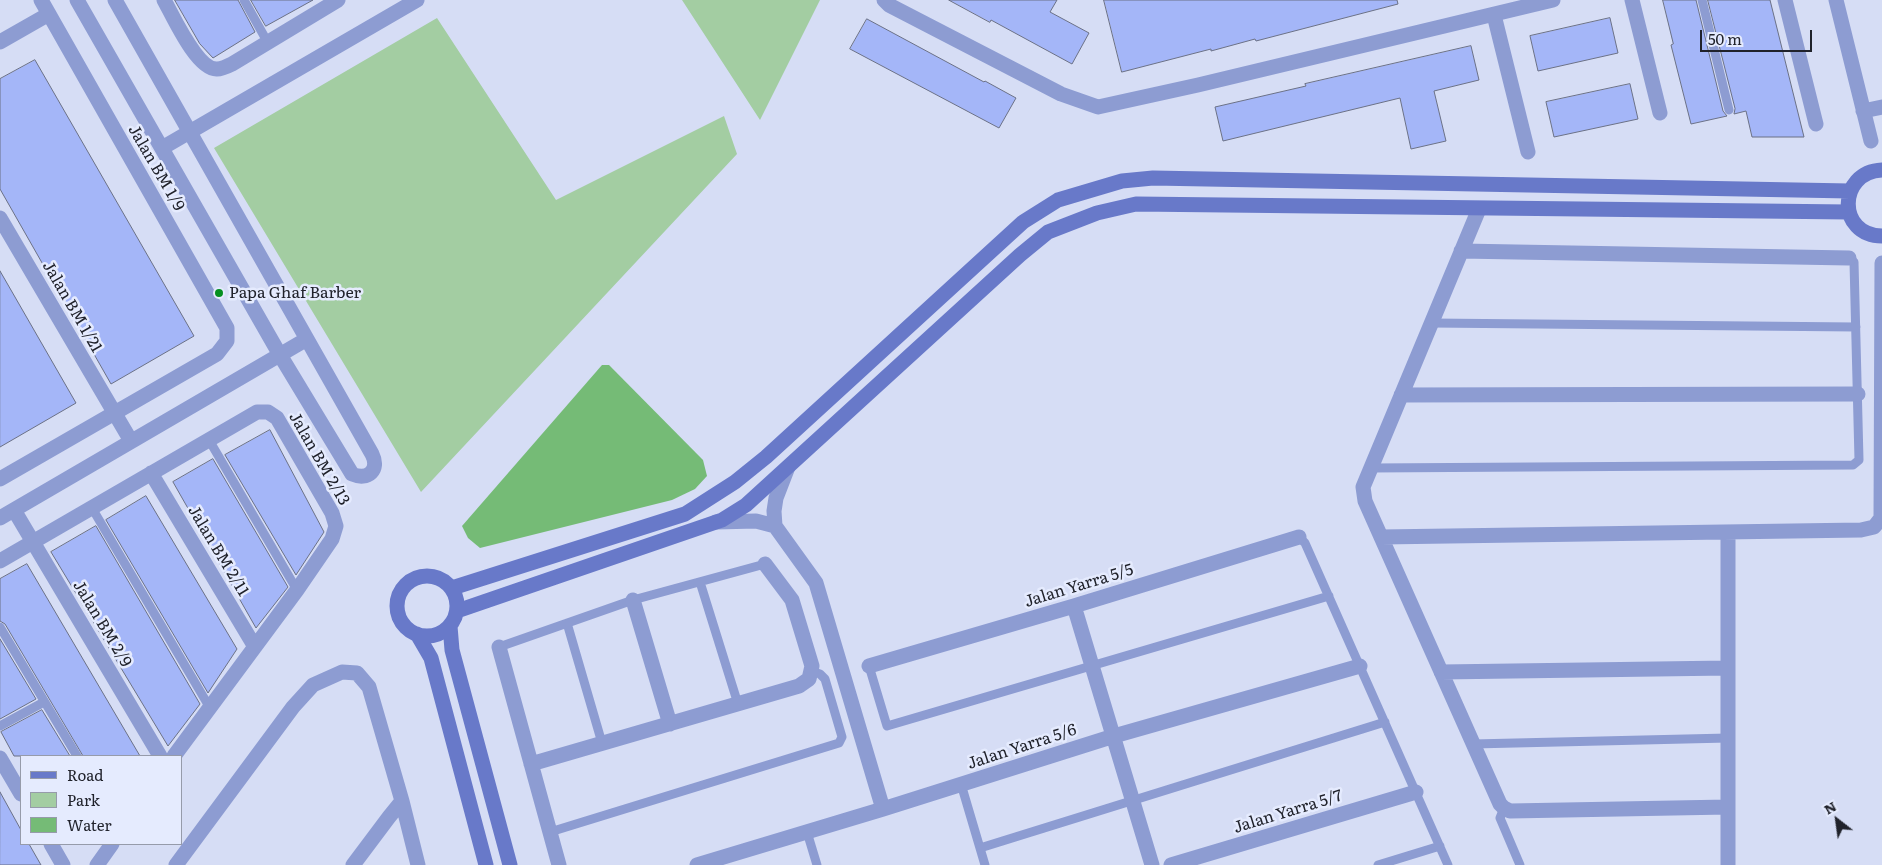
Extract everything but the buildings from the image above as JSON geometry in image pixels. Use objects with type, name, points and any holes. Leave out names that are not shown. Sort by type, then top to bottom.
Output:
[{"type":"street","name":"Jalan BM 1/9","points":[[41,0],[227,328],[227,340],[217,354],[114,413]]},
{"type":"street","points":[[77,0],[280,356],[352,474],[358,477],[371,473],[375,467],[376,460],[116,0]]},
{"type":"street","points":[[164,0],[196,55],[207,66],[217,70],[232,64],[268,43],[329,2]]},
{"type":"street","points":[[162,148],[417,0]]},
{"type":"street","points":[[884,0],[889,6],[1061,94],[1098,107],[1553,0]]},
{"type":"street","points":[[1632,0],[1660,113]]},
{"type":"street","points":[[1785,0],[1816,124]]},
{"type":"street","points":[[1836,0],[1871,141]]},
{"type":"street","points":[[0,42],[49,14]]},
{"type":"street","points":[[1494,15],[1528,152]]},
{"type":"street","points":[[1863,111],[1882,107]]},
{"type":"street","points":[[1882,170],[1865,174],[1856,181],[1850,191],[1848,202],[1853,222],[1860,230],[1870,235],[1882,236]]},
{"type":"street","points":[[452,588],[684,514],[734,482],[766,458],[1023,222],[1058,200],[1122,181],[1153,178],[1850,191]]},
{"type":"street","points":[[457,611],[716,522],[746,505],[1020,254],[1048,232],[1097,213],[1136,204],[1849,212]]},
{"type":"street","points":[[1479,208],[1363,487],[1363,493],[1381,537],[1500,804],[1504,808],[1510,811],[1728,807]]},
{"type":"street","name":"Jalan BM 1/21","points":[[0,218],[130,441]]},
{"type":"street","points":[[1461,251],[1849,258]]},
{"type":"street","points":[[1381,537],[1861,530],[1874,527],[1881,518],[1882,263]]},
{"type":"street","points":[[0,518],[307,339]]},
{"type":"street","points":[[1401,395],[1858,394]]},
{"type":"street","name":"Jalan BM 2/13","points":[[210,440],[257,412],[268,412],[278,418],[332,513],[336,526],[332,539],[297,590]]},
{"type":"street","points":[[0,478],[114,413]]},
{"type":"street","points":[[0,561],[210,440]]},
{"type":"street","points":[[788,467],[776,498],[774,511],[775,526],[816,583],[883,809]]},
{"type":"street","name":"Jalan BM 2/11","points":[[151,474],[255,646]]},
{"type":"street","name":"Jalan BM 2/9","points":[[14,510],[159,755]]},
{"type":"street","points":[[716,522],[756,521],[775,526]]},
{"type":"street","points":[[1728,532],[1728,865]]},
{"type":"street","name":"Jalan Yarra 5/5","points":[[869,666],[1299,537]]},
{"type":"street","points":[[531,764],[799,686],[809,679],[812,666],[792,600],[765,564]]},
{"type":"street","points":[[450,626],[435,635],[417,634],[408,629],[402,622],[398,612],[398,602],[404,588],[416,578],[425,576],[436,577],[445,581],[452,588],[456,598],[457,611],[450,626],[452,650],[510,865]]},
{"type":"street","points":[[175,755],[297,590]]},
{"type":"street","points":[[633,600],[670,724]]},
{"type":"street","points":[[1074,606],[1152,865]]},
{"type":"street","points":[[417,634],[431,658],[486,865]]},
{"type":"street","points":[[499,647],[559,865]]},
{"type":"street","name":"Jalan Yarra 5/6","points":[[696,865],[883,809],[1114,736],[1360,666]]},
{"type":"street","points":[[1441,672],[1728,668]]},
{"type":"street","points":[[176,865],[293,707],[313,685],[342,672],[357,673],[369,687],[418,865]]},
{"type":"street","points":[[0,758],[20,792]]},
{"type":"street","name":"Jalan Yarra 5/7","points":[[1172,865],[1416,792]]},
{"type":"street","points":[[353,865],[388,817],[402,802]]},
{"type":"street","points":[[52,845],[63,865]]},
{"type":"street","points":[[97,865],[111,845]]},
{"type":"lane","points":[[244,0],[268,43]]},
{"type":"lane","points":[[1702,0],[1729,110]]},
{"type":"lane","points":[[1371,468],[1854,465],[1859,460],[1858,394],[1854,262],[1849,258]]},
{"type":"lane","points":[[1431,323],[1856,327]]},
{"type":"lane","points":[[210,440],[297,590]]},
{"type":"lane","points":[[92,508],[210,708]]},
{"type":"lane","points":[[1299,537],[1305,543],[1448,865]]},
{"type":"lane","points":[[499,647],[633,600],[765,564]]},
{"type":"lane","points":[[700,582],[738,704]]},
{"type":"lane","points":[[869,666],[887,726],[1328,596]]},
{"type":"lane","points":[[567,623],[602,743]]},
{"type":"lane","points":[[0,627],[76,755]]},
{"type":"lane","points":[[550,832],[839,742],[842,737],[825,679],[820,674],[811,671]]},
{"type":"lane","points":[[0,726],[44,702]]},
{"type":"lane","points":[[980,848],[1384,722]]},
{"type":"lane","points":[[1473,744],[1728,738]]},
{"type":"lane","points":[[961,784],[985,865]]},
{"type":"lane","points":[[1504,808],[1500,818],[1520,865]]},
{"type":"lane","points":[[807,832],[817,865]]},
{"type":"lane","points":[[1378,865],[1440,846]]},
{"type":"green space","points":[[682,0],[820,0],[760,120]]},
{"type":"green space","points":[[437,18],[556,200],[724,116],[737,154],[421,492],[214,148]]},
{"type":"water","points":[[602,365],[609,365],[703,460],[707,476],[695,489],[672,500],[480,548],[468,538],[462,526]]},
{"type":"place","name":"Papa Ghaf Barber","points":[[219,293]]}]
